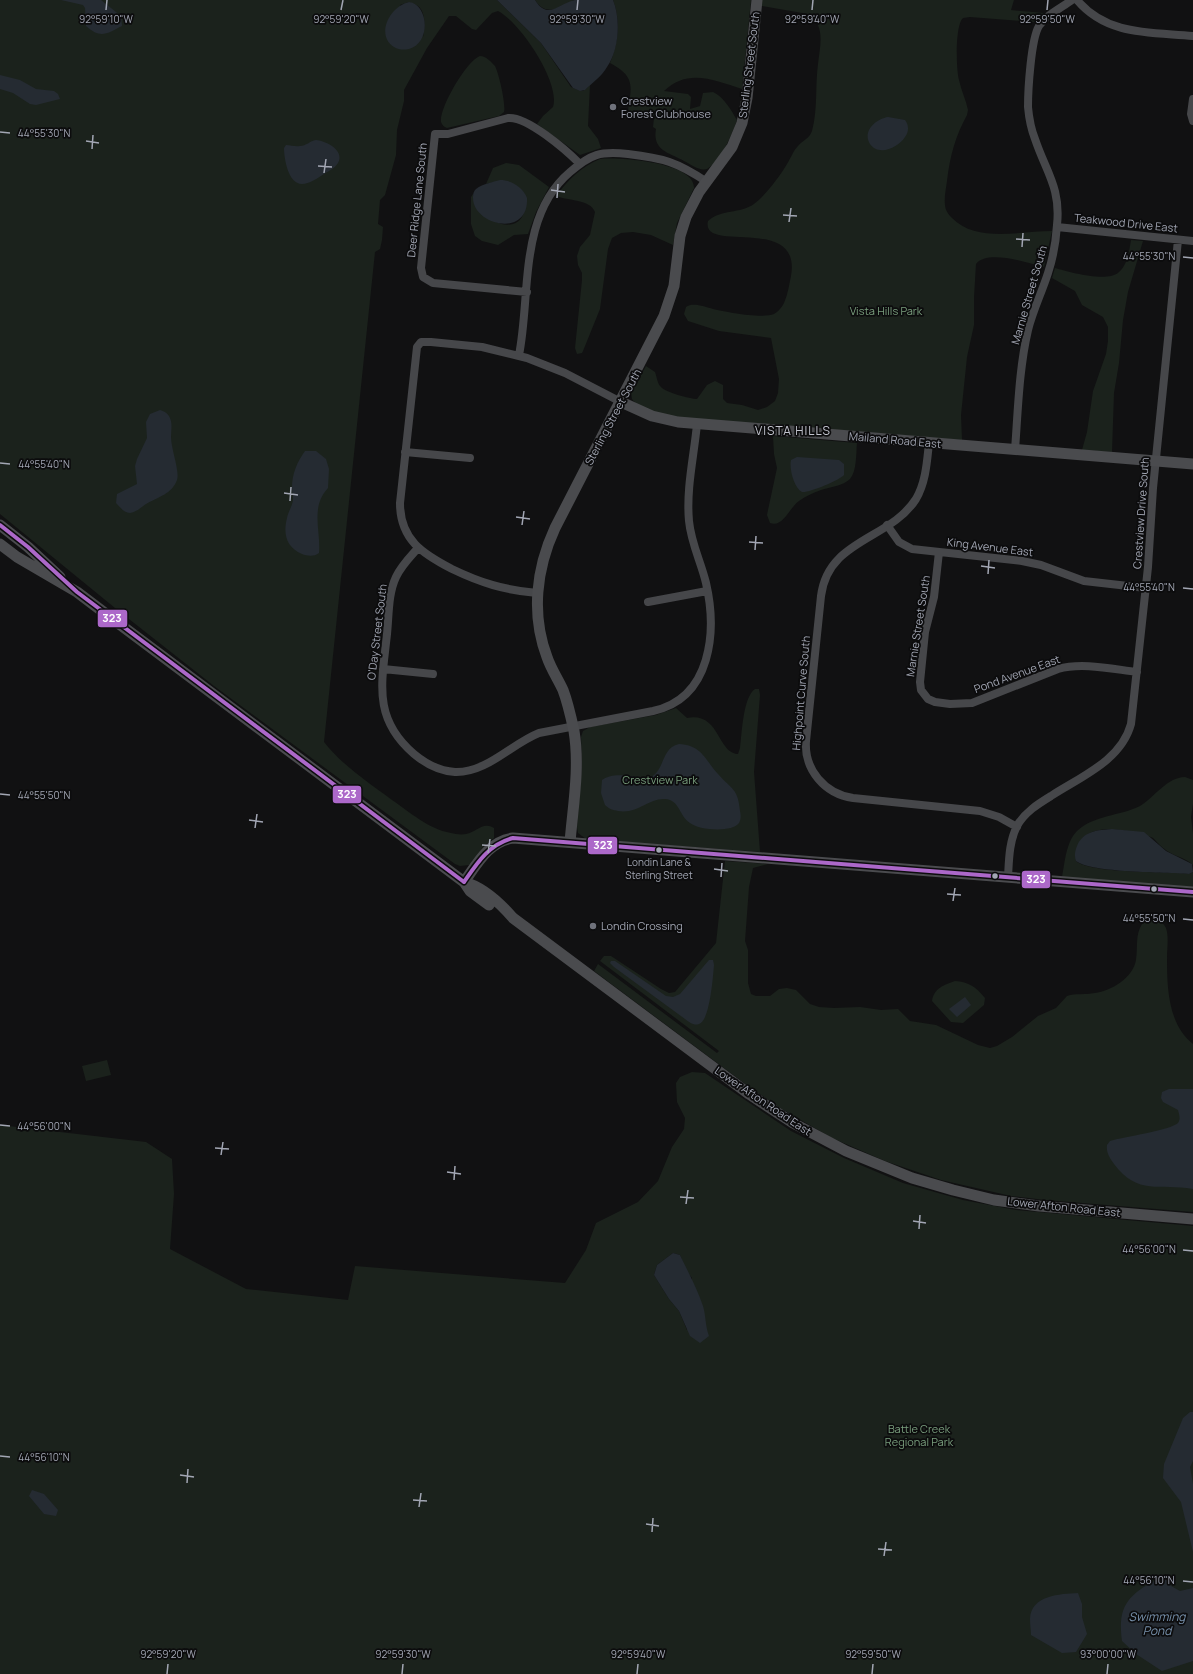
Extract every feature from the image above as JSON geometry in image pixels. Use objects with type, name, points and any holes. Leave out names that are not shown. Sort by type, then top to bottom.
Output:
[{"type":"street","name":"Sterling Street South","points":[[570,842],[576,759],[573,725],[565,695],[543,646],[538,618],[537,594],[541,568],[550,539],[664,316],[674,286],[683,224],[692,205],[732,147],[742,123],[747,98],[757,0]]},
{"type":"street","name":"Marnie Street South","points":[[1015,450],[1024,349],[1033,314],[1050,267],[1057,227],[1058,208],[1055,190],[1049,171],[1032,131],[1029,112],[1029,94],[1034,43],[1037,30],[1046,18],[1072,0]]},
{"type":"street","points":[[1077,0],[1097,18],[1121,29],[1193,36]]},
{"type":"street","points":[[1193,98],[1191,114],[1193,122]]},
{"type":"street","name":"Deer Ridge Lane South","points":[[527,292],[433,283],[423,277],[421,268],[435,134],[448,134],[508,118],[517,118],[526,122],[562,147],[580,164]]},
{"type":"street","points":[[520,356],[532,241],[539,217],[556,187],[580,164],[592,156],[604,153],[656,158],[682,166],[707,182]]},
{"type":"street","name":"Teakwood Drive East","points":[[1057,227],[1193,241]]},
{"type":"street","name":"Crestview Drive South","points":[[1008,877],[1011,846],[1017,827],[1026,814],[1038,804],[1104,762],[1119,748],[1127,735],[1131,724],[1146,588],[1156,461],[1178,240]]},
{"type":"street","name":"Mailand Road East","points":[[405,452],[415,354],[420,343],[428,341],[475,347],[520,356],[565,373],[621,402],[659,418],[697,424],[1193,464]]},
{"type":"street","name":"O'Day Street South","points":[[418,548],[401,569],[392,588],[381,691],[382,701],[392,728],[403,743],[428,764],[440,770],[455,772],[472,770],[533,735],[573,725],[660,709],[676,702],[688,692],[700,676],[706,660],[710,621],[707,591],[693,543],[689,517],[689,496],[697,424]]},
{"type":"street","name":"Highpoint Curve South","points":[[929,443],[925,471],[919,493],[906,510],[887,525],[845,552],[832,566],[823,585],[806,745],[809,764],[823,785],[840,795],[853,798],[980,811],[995,816],[1017,827]]},
{"type":"street","points":[[470,458],[405,452],[400,512],[405,529],[418,548],[438,561],[486,584],[504,589],[537,594]]},
{"type":"street","name":"Lower Afton Road East","points":[[0,525],[28,547],[77,592],[464,882],[470,891],[498,912],[513,918],[749,1094],[793,1123],[852,1154],[912,1178],[994,1200],[1039,1206],[1193,1219]]},
{"type":"street","name":"King Avenue East","points":[[887,525],[896,540],[903,546],[915,550],[1026,562],[1041,565],[1084,581],[1146,588]]},
{"type":"street","name":"Lower Afton Road East","points":[[0,544],[17,557],[77,592]]},
{"type":"street","name":"Marnie Street South","points":[[929,700],[921,690],[920,682],[925,632],[935,593],[939,552]]},
{"type":"street","points":[[648,602],[707,591]]},
{"type":"street","name":"Pond Avenue East","points":[[929,700],[954,704],[972,703],[1058,669],[1070,667],[1085,666],[1137,672]]},
{"type":"street","points":[[383,669],[433,674]]},
{"type":"street","points":[[464,882],[489,849],[502,840],[513,838],[1193,892]]},
{"type":"green space","points":[[0,0],[497,0],[541,43],[571,87],[583,91],[590,85],[588,126],[598,139],[601,148],[580,155],[537,124],[553,107],[554,96],[551,83],[537,54],[517,27],[507,17],[498,11],[492,13],[476,30],[472,29],[456,16],[449,16],[427,48],[404,90],[404,101],[397,130],[396,155],[385,195],[380,200],[378,224],[383,227],[382,240],[380,249],[375,252],[324,742],[339,759],[356,773],[427,824],[443,831],[456,834],[470,833],[483,826],[490,826],[494,828],[494,838],[484,846],[469,865],[460,866],[455,864],[214,686],[115,608],[0,514]],"holes":[[[409,2],[418,6],[424,16],[423,37],[400,5]]]},
{"type":"green space","points":[[535,0],[574,0],[564,6],[548,10],[539,5]]},
{"type":"green space","points":[[613,0],[751,0],[742,89],[721,82],[702,78],[692,78],[673,84],[664,91],[688,94],[691,97],[690,109],[700,106],[703,93],[713,92],[724,100],[737,120],[729,140],[717,160],[707,169],[696,167],[659,147],[655,136],[656,129],[653,127],[654,118],[633,117],[629,113],[628,108],[631,88],[628,77],[624,72],[610,63],[618,32],[617,16]]},
{"type":"green space","name":"Vista Hills Park","points":[[762,0],[1014,0],[1011,10],[1044,13],[1036,22],[970,17],[963,18],[960,22],[957,38],[958,74],[968,110],[951,155],[945,196],[946,211],[962,226],[973,231],[999,234],[1052,231],[1044,267],[1019,260],[998,257],[981,260],[976,264],[974,325],[967,357],[961,415],[962,440],[685,418],[649,410],[642,407],[632,399],[631,393],[646,366],[655,372],[659,384],[663,389],[689,398],[697,399],[707,385],[715,381],[723,385],[723,399],[727,403],[742,405],[758,410],[767,407],[775,401],[778,393],[779,379],[771,338],[719,331],[688,321],[684,314],[686,307],[696,305],[735,313],[761,316],[774,314],[784,303],[787,293],[791,276],[790,257],[782,246],[767,240],[719,235],[710,231],[708,221],[713,217],[743,209],[754,204],[776,180],[796,148],[809,136],[814,123],[820,30],[814,19],[808,14],[762,6]]},
{"type":"green space","points":[[480,56],[486,58],[495,66],[502,89],[504,112],[499,116],[446,128],[441,122],[444,106],[461,75],[475,59]]},
{"type":"green space","points":[[600,159],[638,160],[669,167],[682,172],[691,179],[694,188],[677,223],[673,245],[651,235],[633,232],[621,233],[612,238],[608,249],[600,309],[582,353],[577,354],[575,348],[582,273],[578,265],[577,256],[580,247],[590,235],[595,212],[584,203],[556,196],[575,174]]},
{"type":"green space","points":[[506,163],[519,165],[549,187],[536,212],[528,234],[514,235],[498,245],[482,241],[475,236],[471,224],[471,197],[473,194],[475,202],[480,210],[487,217],[496,222],[513,224],[520,220],[525,210],[524,193],[515,186],[502,181],[486,184],[493,168]]},
{"type":"green space","points":[[1131,240],[1143,241],[1128,292],[1123,320],[1119,363],[1114,393],[1112,452],[1082,450],[1087,432],[1093,391],[1106,354],[1108,327],[1103,317],[1082,305],[1075,291],[1052,278],[1055,268],[1088,276],[1106,277],[1114,275],[1122,269],[1128,257]]},
{"type":"green space","points":[[773,436],[857,443],[855,467],[852,476],[844,483],[812,493],[795,504],[779,523],[770,523],[767,515],[777,468],[774,454]]},
{"type":"green space","name":"Crestview Park","points":[[755,689],[759,689],[760,695],[754,772],[760,852],[586,839],[578,833],[577,827],[582,764],[581,737],[583,731],[590,727],[656,715],[676,708],[687,718],[698,718],[712,726],[725,746],[730,751],[738,754],[742,725],[748,699]]},
{"type":"green space","points":[[1185,777],[1193,780],[1193,804],[1191,817],[1193,834],[1193,865],[1172,854],[1151,837],[1115,829],[1105,829],[1087,834],[1081,840],[1077,849],[1076,861],[1084,865],[1112,870],[1189,874],[1193,872],[1193,887],[1062,877],[1068,846],[1077,831],[1091,822],[1140,806],[1172,780]]},
{"type":"green space","points":[[725,861],[768,864],[753,868],[749,887],[745,941],[748,950],[748,983],[751,994],[756,996],[770,996],[779,989],[787,988],[796,990],[810,1004],[819,1007],[860,1007],[881,1010],[898,1009],[910,1021],[936,1025],[978,1045],[990,1048],[997,1046],[1012,1037],[1038,1016],[1056,1008],[1067,996],[1091,994],[1108,990],[1126,978],[1134,967],[1138,937],[1142,924],[1152,920],[1162,922],[1166,928],[1168,943],[1168,981],[1171,1005],[1178,1026],[1193,1044],[1193,1212],[1011,1196],[941,1180],[885,1161],[832,1138],[780,1108],[744,1083],[594,971],[598,964],[717,1053],[719,1051],[600,961],[604,956],[611,956],[661,989],[669,993],[675,992],[716,943]]},
{"type":"green space","points":[[955,981],[972,986],[985,998],[984,1005],[963,1023],[951,1022],[932,1001],[937,990]]},
{"type":"green space","points":[[107,1060],[111,1075],[86,1081],[82,1066]]},
{"type":"green space","name":"Battle Creek Regional Park","points":[[692,1072],[705,1073],[791,1131],[844,1158],[903,1183],[963,1200],[1016,1210],[1193,1226],[1193,1674],[0,1674],[0,1125],[146,1142],[172,1159],[174,1194],[170,1249],[246,1289],[348,1300],[355,1266],[565,1283],[586,1250],[596,1223],[638,1202],[658,1181],[672,1147],[684,1129],[685,1118],[677,1102],[676,1083],[680,1077]],"holes":[[[673,1253],[680,1255],[687,1272],[692,1278],[687,1330],[679,1311],[669,1299],[654,1275],[657,1265]]]},
{"type":"water","points":[[61,0],[101,0],[121,16],[122,26],[108,33],[96,33],[86,26],[85,8],[83,5]]},
{"type":"water","points":[[497,0],[535,0],[544,9],[549,10],[575,0],[613,0],[616,8],[618,34],[611,60],[605,70],[585,90],[580,91],[573,88],[541,43]]},
{"type":"water","points":[[409,2],[415,4],[420,9],[425,24],[424,32],[416,45],[409,49],[403,50],[394,47],[388,42],[385,29],[387,22],[396,9]]},
{"type":"water","points":[[0,75],[20,80],[36,89],[54,91],[58,94],[60,99],[36,105],[30,104],[13,93],[0,89]]},
{"type":"water","points":[[888,117],[905,120],[908,126],[908,131],[902,141],[894,147],[878,150],[870,144],[868,139],[869,130],[879,120]]},
{"type":"water","points":[[316,140],[325,142],[337,150],[339,154],[338,163],[332,169],[308,183],[297,183],[293,180],[288,170],[284,148],[286,145],[302,146]]},
{"type":"water","points":[[500,180],[508,181],[520,187],[527,198],[525,211],[519,219],[511,223],[500,223],[490,220],[481,215],[475,207],[473,193],[475,190],[484,184]]},
{"type":"water","points":[[160,410],[169,416],[171,421],[171,442],[178,476],[177,480],[172,489],[164,495],[146,504],[135,512],[128,513],[122,510],[116,503],[117,494],[137,484],[135,466],[147,438],[146,422],[150,414]]},
{"type":"water","points":[[305,451],[316,451],[326,459],[329,469],[328,488],[319,503],[318,511],[319,553],[310,556],[302,554],[292,548],[287,539],[285,529],[293,500],[292,483],[294,473],[297,464]]},
{"type":"water","points":[[797,457],[839,460],[844,464],[844,475],[824,486],[802,492],[794,482],[791,468],[791,460]]},
{"type":"water","points":[[679,744],[687,745],[698,750],[734,790],[738,798],[741,816],[740,822],[735,826],[723,829],[707,829],[694,825],[686,820],[674,802],[665,799],[659,799],[638,808],[625,811],[613,810],[605,805],[601,793],[602,780],[615,775],[650,777],[658,771],[669,749]]},
{"type":"water","points":[[1112,829],[1144,832],[1166,851],[1192,864],[1193,872],[1189,874],[1112,870],[1084,865],[1076,861],[1075,855],[1077,846],[1083,837],[1092,832]]},
{"type":"water","points":[[709,960],[713,960],[714,965],[712,988],[706,1015],[703,1021],[699,1024],[693,1024],[688,1021],[610,963],[611,961],[615,961],[666,996],[673,997],[680,994]]},
{"type":"water","points":[[965,997],[971,1005],[957,1017],[949,1009]]},
{"type":"water","points":[[1169,1089],[1193,1089],[1193,1189],[1150,1186],[1132,1181],[1114,1164],[1107,1150],[1107,1145],[1110,1141],[1157,1131],[1174,1126],[1178,1123],[1180,1118],[1178,1110],[1163,1102],[1161,1098],[1162,1092]]},
{"type":"water","points":[[673,1253],[680,1255],[703,1306],[709,1336],[700,1343],[690,1336],[679,1311],[669,1299],[654,1275],[657,1265]]},
{"type":"water","points":[[1190,1412],[1193,1412],[1193,1461],[1190,1467],[1193,1484],[1193,1552],[1181,1502],[1163,1478],[1164,1464],[1183,1418]]},
{"type":"water","points":[[32,1490],[44,1494],[58,1510],[56,1516],[44,1514],[29,1496]]},
{"type":"water","name":"Swimming Pond","points":[[1160,1578],[1166,1579],[1171,1586],[1180,1591],[1193,1588],[1193,1661],[1162,1671],[1136,1654],[1122,1641],[1121,1629],[1121,1618],[1124,1609],[1133,1595]]},
{"type":"water","points":[[1078,1593],[1082,1604],[1082,1617],[1087,1634],[1076,1652],[1062,1653],[1031,1635],[1030,1619],[1035,1605],[1041,1600],[1055,1595]]},
{"type":"transit line","name":"323","points":[[0,525],[28,547],[77,592],[464,882]]},
{"type":"transit line","name":"323","points":[[464,882],[484,855],[497,845],[513,838],[1193,892]]},
{"type":"place","name":"Crestview Forest Clubhouse","points":[[613,107]]},
{"type":"place","name":"Londin Lane & Sterling Street","points":[[659,850]]},
{"type":"place","name":"Londin Crossing","points":[[593,926]]},
{"type":"district","name":"VISTA HILLS","points":[[793,431]]}]
